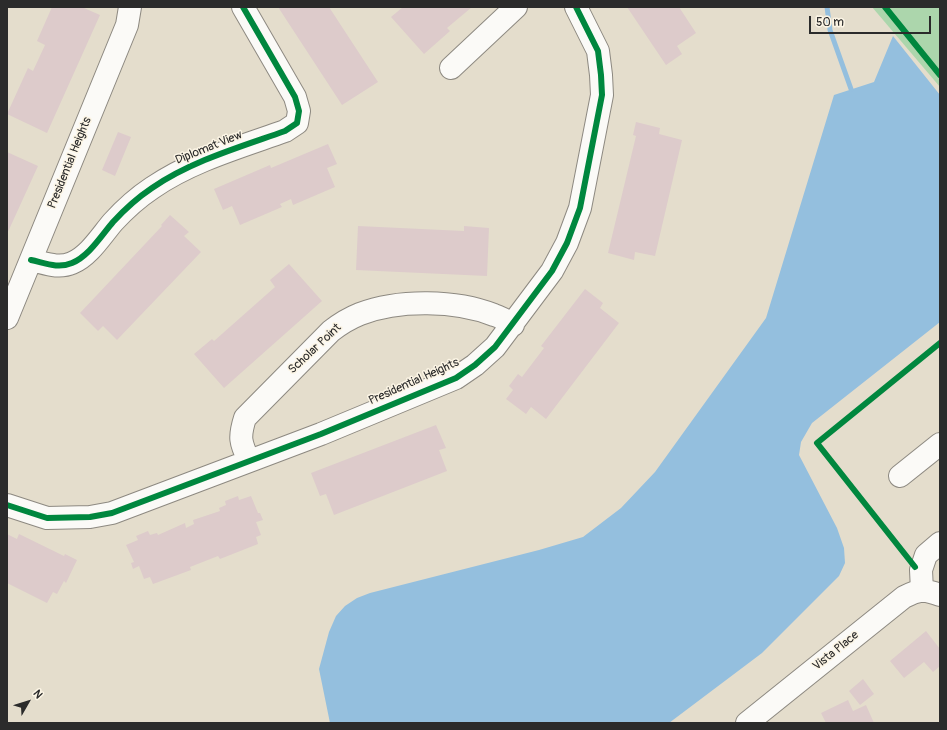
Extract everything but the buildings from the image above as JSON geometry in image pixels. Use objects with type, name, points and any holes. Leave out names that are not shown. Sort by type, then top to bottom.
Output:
[{"type":"street","name":"Presidential Heights","points":[[7,318],[127,25],[130,7]]},
{"type":"street","name":"Diplomat View","points":[[31,260],[58,267],[73,263],[86,254],[129,206],[158,184],[201,162],[285,131],[296,123],[299,110],[295,97],[243,7]]},
{"type":"street","points":[[451,68],[516,7]]},
{"type":"street","name":"Presidential Heights","points":[[7,505],[47,518],[90,517],[112,513],[134,506],[321,434],[456,378],[475,365],[495,347],[552,271],[567,243],[580,208],[602,95],[598,51],[576,7]]},
{"type":"street","name":"Scholar Point","points":[[249,461],[242,445],[241,438],[245,418],[331,330],[344,322],[361,314],[386,306],[426,303],[477,309],[495,315],[513,325]]},
{"type":"street","points":[[900,476],[940,444]]},
{"type":"street","points":[[930,592],[921,570],[926,555],[940,543]]},
{"type":"street","name":"Vista Place","points":[[755,721],[904,597],[916,590],[930,592]]},
{"type":"green space","points":[[872,7],[940,7],[940,87]]},
{"type":"water","points":[[893,36],[940,95],[940,322],[812,423],[801,442],[799,455],[837,528],[844,548],[845,563],[839,576],[762,653],[669,723],[330,723],[319,669],[329,632],[336,616],[345,606],[357,598],[370,593],[539,550],[583,537],[621,508],[655,472],[766,318],[834,95],[874,82]]},
{"type":"waterway","points":[[827,7],[830,30],[851,89]]},
{"type":"cycle path","points":[[31,260],[57,265],[67,265],[78,260],[89,251],[113,222],[131,204],[167,178],[216,155],[285,131],[297,123],[299,111],[295,97],[243,7]]},
{"type":"cycle path","points":[[7,505],[47,518],[90,517],[112,513],[321,434],[456,378],[475,365],[495,347],[552,271],[567,243],[580,208],[602,95],[598,51],[576,7]]},
{"type":"cycle path","points":[[885,7],[940,75]]},
{"type":"cycle path","points":[[915,567],[817,443],[940,343]]}]
